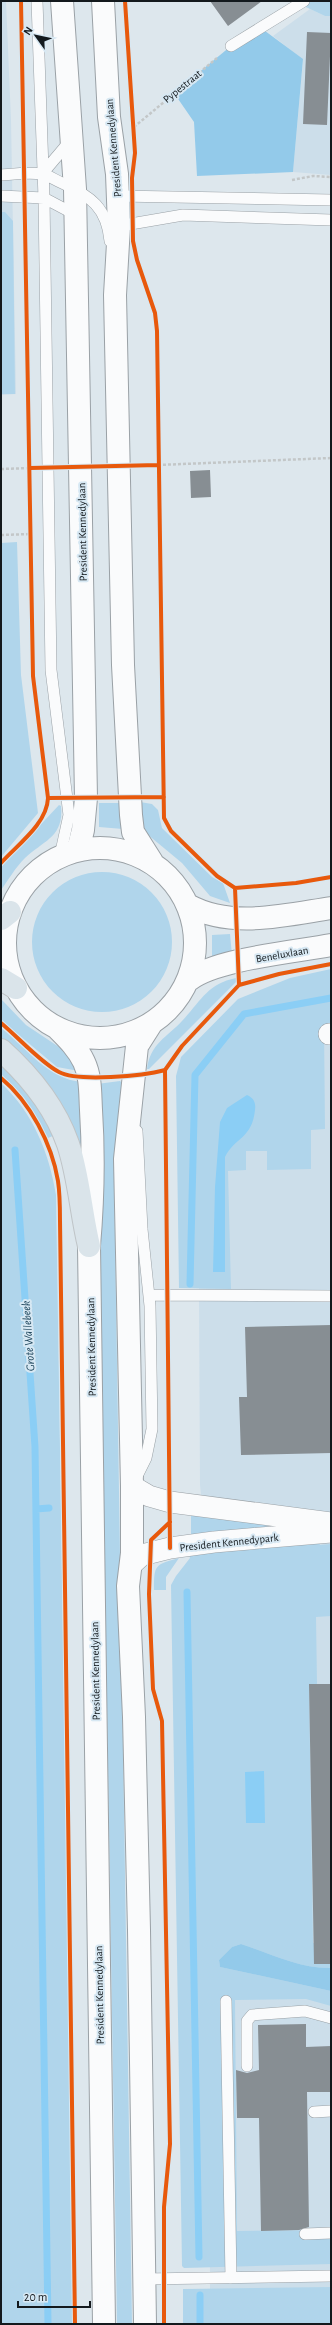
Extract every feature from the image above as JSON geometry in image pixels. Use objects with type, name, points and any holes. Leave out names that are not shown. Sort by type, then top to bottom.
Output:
[{"type":"highway","points":[[1,1050],[27,1075],[59,1123],[68,1145],[89,1246]]},
{"type":"main road","name":"President Kennedylaan","points":[[62,1],[76,215],[86,798],[83,830],[69,853]]},
{"type":"main road","name":"President Kennedylaan","points":[[103,1],[109,117],[118,196],[119,226],[116,296],[123,664],[131,815],[133,832],[152,862]]},
{"type":"main road","points":[[97,847],[116,848],[135,853],[152,862],[167,874],[179,888],[188,905],[194,923],[196,943],[194,962],[189,980],[179,997],[167,1012],[151,1024],[134,1033],[102,1038],[76,1036],[58,1029],[41,1018],[8,983],[9,970],[5,951],[5,915],[29,879],[44,866],[69,853],[97,847]]},
{"type":"main road","points":[[188,905],[211,915],[237,918],[290,914],[331,908]]},
{"type":"main road","name":"Beneluxlaan","points":[[189,980],[198,972],[223,965],[331,946]]},
{"type":"main road","points":[[145,2324],[139,1930],[134,1717],[128,1586],[131,1564],[132,1486],[125,1159],[136,1046],[151,1024]]},
{"type":"main road","name":"President Kennedylaan","points":[[58,1029],[77,1050],[89,1077],[94,1182],[89,1246],[104,2324]]},
{"type":"street","name":"President Kennedypark","points":[[132,1486],[148,1496],[170,1502],[331,1523]]},
{"type":"street","name":"President Kennedypark","points":[[131,1564],[142,1555],[170,1548],[214,1542],[331,1532]]},
{"type":"lane","points":[[37,1],[44,198],[51,670],[69,815],[69,853]]},
{"type":"lane","points":[[232,46],[304,1]]},
{"type":"lane","points":[[42,174],[71,140]]},
{"type":"lane","points":[[1,175],[42,174],[75,189]]},
{"type":"lane","name":"President Kennedylaan","points":[[75,189],[99,207],[107,221],[116,296]]},
{"type":"lane","points":[[1,196],[44,198],[76,215]]},
{"type":"lane","points":[[118,196],[331,200]]},
{"type":"lane","points":[[119,226],[183,215],[331,220]]},
{"type":"lane","points":[[132,1486],[146,1458],[152,1430],[149,1295],[142,1229],[133,1075]]},
{"type":"lane","points":[[149,1295],[331,1296]]},
{"type":"lane","points":[[226,2001],[231,2278]]},
{"type":"lane","points":[[247,2066],[247,2021],[252,2015],[306,2011],[331,2018]]},
{"type":"lane","points":[[314,2112],[331,2111]]},
{"type":"lane","points":[[305,2234],[331,2233]]},
{"type":"lane","points":[[144,2279],[331,2276]]},
{"type":"path","points":[[133,119],[134,133]]},
{"type":"path","points":[[158,458],[158,473]]},
{"type":"path","points":[[120,467],[331,458]]},
{"type":"path","points":[[29,460],[30,475]]},
{"type":"path","points":[[1,469],[49,468]]},
{"type":"path","points":[[30,526],[31,542]]},
{"type":"path","points":[[1,535],[31,534]]},
{"type":"shaded area","points":[[1,1],[6,1],[11,120],[16,394],[1,395]]},
{"type":"shaded area","points":[[293,1],[331,1],[331,16],[325,16]]},
{"type":"shaded area","points":[[310,9],[325,16],[331,16],[331,175],[293,172],[303,60],[273,36]]},
{"type":"shaded area","points":[[261,28],[303,59],[293,172],[197,176],[194,122],[174,93],[231,46]]},
{"type":"shaded area","points":[[1,212],[5,212],[13,221],[15,394],[1,394]]},
{"type":"shaded area","points":[[17,542],[21,675],[38,813],[1,857],[1,543]]},
{"type":"shaded area","points":[[140,802],[152,804],[158,810],[162,828],[212,877],[223,883],[230,903],[210,896],[182,863],[147,834],[141,824]]},
{"type":"shaded area","points":[[99,803],[122,803],[123,829],[99,827]]},
{"type":"shaded area","points":[[59,805],[61,806],[61,816],[56,831],[46,842],[21,862],[1,890],[1,867]]},
{"type":"shaded area","points":[[102,872],[122,875],[135,880],[156,898],[164,909],[169,922],[172,942],[169,962],[164,975],[146,996],[135,1004],[122,1009],[102,1012],[82,1009],[69,1004],[48,986],[40,975],[35,962],[32,942],[35,922],[40,909],[58,888],[69,880],[82,875]]},
{"type":"shaded area","points":[[230,934],[232,955],[212,959],[212,935]]},
{"type":"shaded area","points":[[331,969],[331,1025],[324,1026],[325,1129],[311,1130],[311,1169],[267,1170],[267,1151],[246,1151],[246,1170],[228,1171],[231,1289],[179,1288],[176,1076],[181,1057],[238,999],[290,978]]},
{"type":"shaded area","points":[[236,978],[236,982],[149,1069],[147,1069],[155,1047],[182,1021],[205,994],[218,984]]},
{"type":"shaded area","points":[[1,999],[26,1025],[65,1051],[79,1071],[57,1067],[1,1020]]},
{"type":"shaded area","points":[[331,1004],[331,2324],[210,2289],[208,1564],[200,1485],[199,1288],[202,1078]]},
{"type":"shaded area","points":[[1,1028],[48,1069],[70,1080],[82,1082],[85,1196],[81,1167],[1,1041]]},
{"type":"shaded area","points":[[1,1060],[24,1084],[55,1135],[48,1138],[33,1111],[1,1074]]},
{"type":"shaded area","points":[[120,1081],[122,1083],[114,1171],[132,2324],[117,2324],[97,1084]]},
{"type":"shaded area","points":[[1,1083],[22,1107],[38,1134],[49,1164],[56,1195],[73,2271],[72,2324],[1,2324]]},
{"type":"shaded area","points":[[247,1095],[253,1099],[255,1103],[253,1120],[247,1132],[233,1145],[225,1157],[225,1272],[213,1272],[215,1187],[220,1122],[227,1108]]},
{"type":"shaded area","points":[[191,1514],[272,1526],[191,1536]]},
{"type":"shaded area","points":[[319,1540],[320,1545],[331,1544],[331,1616],[316,1617],[317,1684],[309,1684],[313,1943],[331,1943],[331,1968],[308,1966],[285,1960],[241,1944],[232,1947],[219,1960],[220,1967],[331,1991],[331,2006],[306,1999],[235,2000],[237,2231],[331,2230],[331,2264],[184,2268],[182,2266],[171,1585],[190,1558],[189,1553]]},
{"type":"shaded area","points":[[179,1558],[166,1577],[166,1590],[154,1590],[155,1575],[158,1567],[165,1562]]},
{"type":"shaded area","points":[[264,1771],[265,1823],[246,1823],[245,1772]]},
{"type":"shaded area","points":[[241,1944],[285,1960],[308,1966],[331,1968],[331,1991],[220,1967],[219,1960],[232,1947]]},
{"type":"shaded area","points":[[331,2287],[331,2324],[183,2324],[183,2289]]},
{"type":"building","points":[[210,1],[262,1],[228,26]]},
{"type":"building","points":[[307,32],[331,33],[327,125],[303,124]]},
{"type":"building","points":[[210,470],[211,497],[191,498],[190,471]]},
{"type":"building","points":[[331,1325],[331,1453],[241,1455],[239,1397],[247,1397],[245,1327]]},
{"type":"building","points":[[309,1684],[331,1684],[331,1964],[314,1964]]},
{"type":"building","points":[[306,2024],[306,2047],[331,2046],[331,2092],[307,2092],[309,2227],[299,2230],[261,2231],[259,2118],[237,2118],[236,2070],[247,2073],[259,2070],[258,2025]]},
{"type":"waterway","points":[[190,1284],[195,1075],[244,1014],[331,998]]},
{"type":"waterway","points":[[15,1150],[35,1447],[48,2324]]},
{"type":"waterway","name":"Grote Wallebeek","points":[[36,1509],[49,1508]]},
{"type":"waterway","points":[[187,1592],[199,2257]]},
{"type":"waterway","points":[[200,2295],[200,2324]]},
{"type":"cycle path","points":[[1,863],[37,825],[46,808],[48,798],[33,676],[21,1]]},
{"type":"cycle path","points":[[125,1],[135,153],[132,178],[133,241],[137,260],[155,313],[157,331],[164,818],[171,831],[217,876],[235,888],[296,883],[331,877]]},
{"type":"cycle path","points":[[30,468],[158,465]]},
{"type":"cycle path","points":[[48,798],[164,797]]},
{"type":"cycle path","points":[[235,888],[239,985]]},
{"type":"cycle path","points":[[170,1548],[165,1070],[182,1046],[239,985],[279,974],[331,964]]},
{"type":"cycle path","points":[[1,1023],[45,1063],[59,1072],[68,1075],[80,1077],[111,1077],[165,1070]]},
{"type":"cycle path","points":[[1,1078],[12,1088],[30,1111],[45,1138],[55,1167],[60,1196],[75,2324]]},
{"type":"cycle path","points":[[164,2324],[164,2207],[170,2144],[162,1721],[153,1689],[149,1594],[151,1540],[170,1522]]}]
